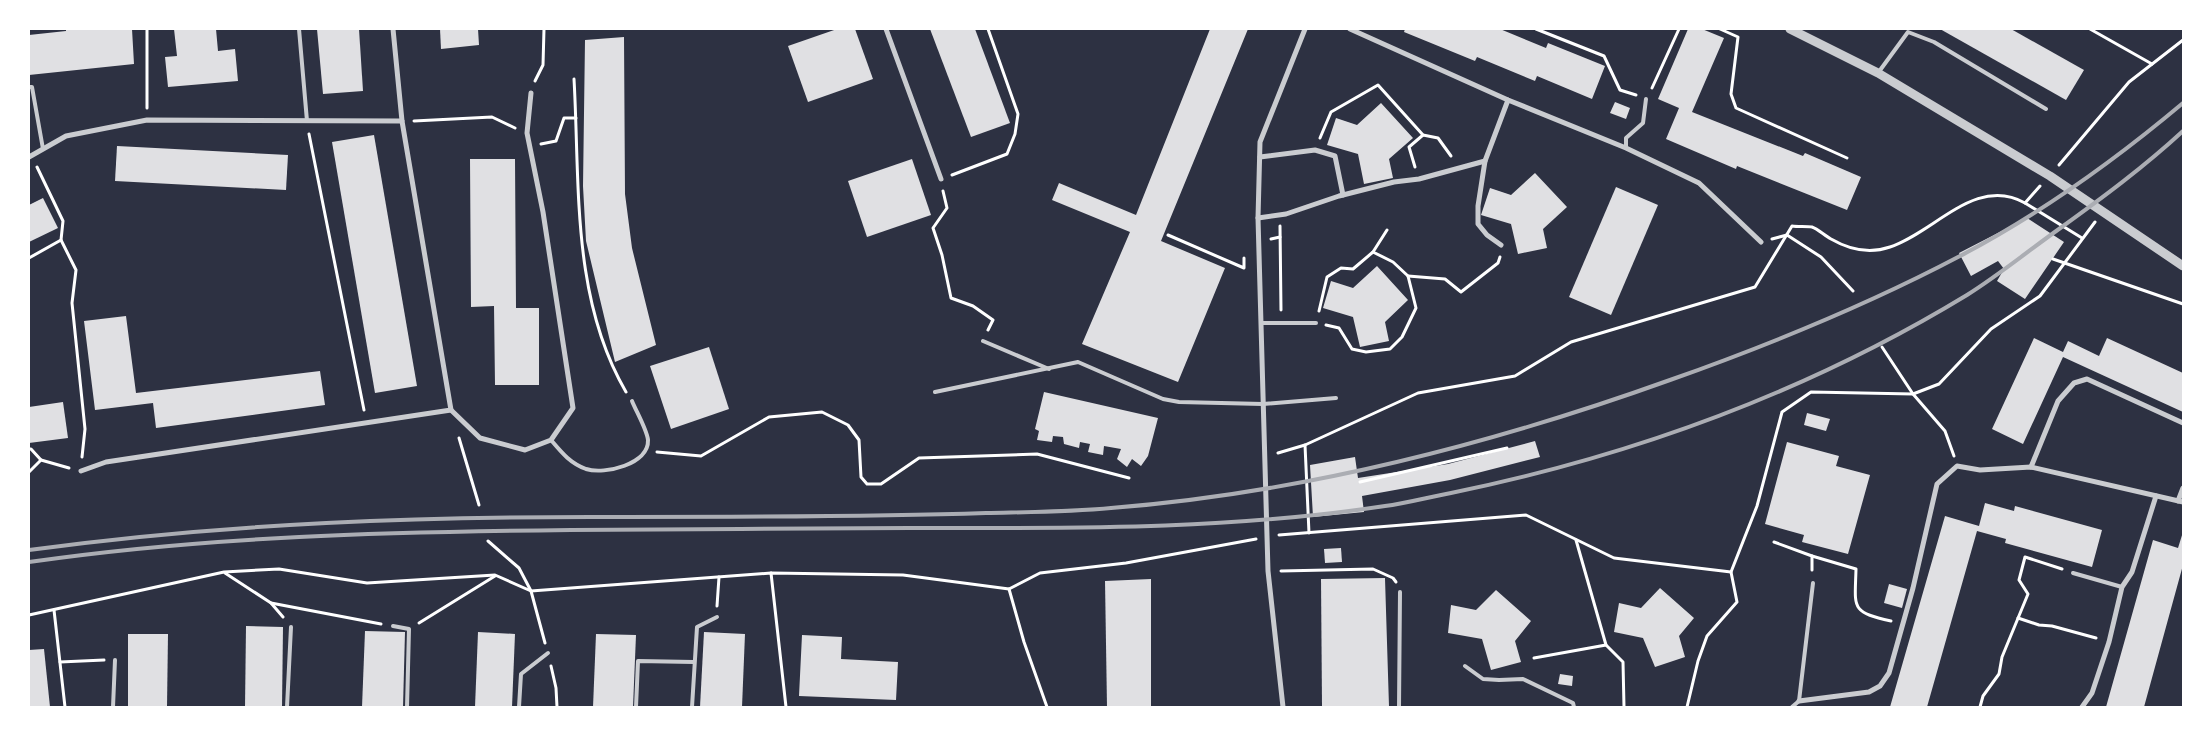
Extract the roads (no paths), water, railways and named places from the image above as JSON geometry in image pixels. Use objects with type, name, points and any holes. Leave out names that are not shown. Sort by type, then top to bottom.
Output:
[{"type":"street","points":[[393,29],[402,121],[451,410],[480,438],[525,450],[551,440],[573,408],[544,212],[527,133],[531,93]]},
{"type":"street","points":[[886,29],[941,179]]},
{"type":"street","points":[[1283,707],[1268,571],[1258,218],[1260,142],[1305,29]]},
{"type":"street","points":[[1350,29],[1508,100],[1626,148],[1699,183],[1761,242]]},
{"type":"street","points":[[1790,29],[1878,73],[2050,176],[2183,266]]},
{"type":"street","points":[[1501,245],[1487,235],[1478,224],[1478,206],[1485,160],[1508,100]]},
{"type":"street","points":[[30,156],[66,136],[147,120],[402,121]]},
{"type":"street","points":[[1260,157],[1315,150],[1335,156],[1343,195]]},
{"type":"street","points":[[1258,218],[1280,215],[1343,195],[1394,182],[1419,178],[1485,160]]},
{"type":"street","points":[[2032,467],[2058,401],[2074,383],[2087,379],[2183,423]]},
{"type":"street","points":[[81,471],[106,462],[451,410]]},
{"type":"street","points":[[1799,700],[1869,692],[1880,686],[1889,673],[1904,624],[1937,484],[1957,466],[1980,470],[2032,467],[2181,502],[2183,488]]},
{"type":"street","points":[[2082,707],[2092,692],[2108,642],[2122,587],[2132,572],[2156,496]]},
{"type":"lane","points":[[298,29],[306,121]]},
{"type":"lane","points":[[1878,73],[1908,32],[1934,42],[2046,109]]},
{"type":"lane","points":[[29,87],[32,87],[43,149]]},
{"type":"lane","points":[[1626,148],[1626,138],[1643,123],[1646,99]]},
{"type":"lane","points":[[1262,323],[1316,323]]},
{"type":"lane","points":[[983,341],[1049,369]]},
{"type":"lane","points":[[935,392],[1078,362],[1163,399],[1180,402],[1263,404],[1336,398]]},
{"type":"lane","points":[[551,440],[566,458],[588,470],[611,469],[635,462],[646,452],[648,439],[632,401]]},
{"type":"lane","points":[[2073,573],[2122,587]]},
{"type":"lane","points":[[1792,707],[1799,700],[1813,583]]},
{"type":"lane","points":[[1399,707],[1400,592]]},
{"type":"lane","points":[[692,707],[696,627],[717,617]]},
{"type":"lane","points":[[393,626],[409,629],[407,707]]},
{"type":"lane","points":[[287,707],[291,627]]},
{"type":"lane","points":[[519,707],[521,674],[548,653]]},
{"type":"lane","points":[[114,707],[115,660]]},
{"type":"lane","points":[[636,707],[638,661],[694,662]]},
{"type":"lane","points":[[1465,666],[1483,679],[1523,679],[1573,703],[1574,707]]},
{"type":"railway","points":[[29,550],[177,533],[252,527],[401,520],[550,517],[851,516],[1080,510],[1182,501],[1324,478],[1464,445],[1602,404],[1744,353],[1853,308],[1925,274],[2019,223],[2076,186],[2183,103]]},
{"type":"railway","points":[[29,562],[164,546],[367,534],[656,529],[1148,526],[1267,520],[1410,502],[1519,478],[1586,460],[1652,439],[1718,416],[1782,390],[1845,361],[1907,330],[1979,287],[2091,206],[2183,131]]}]
